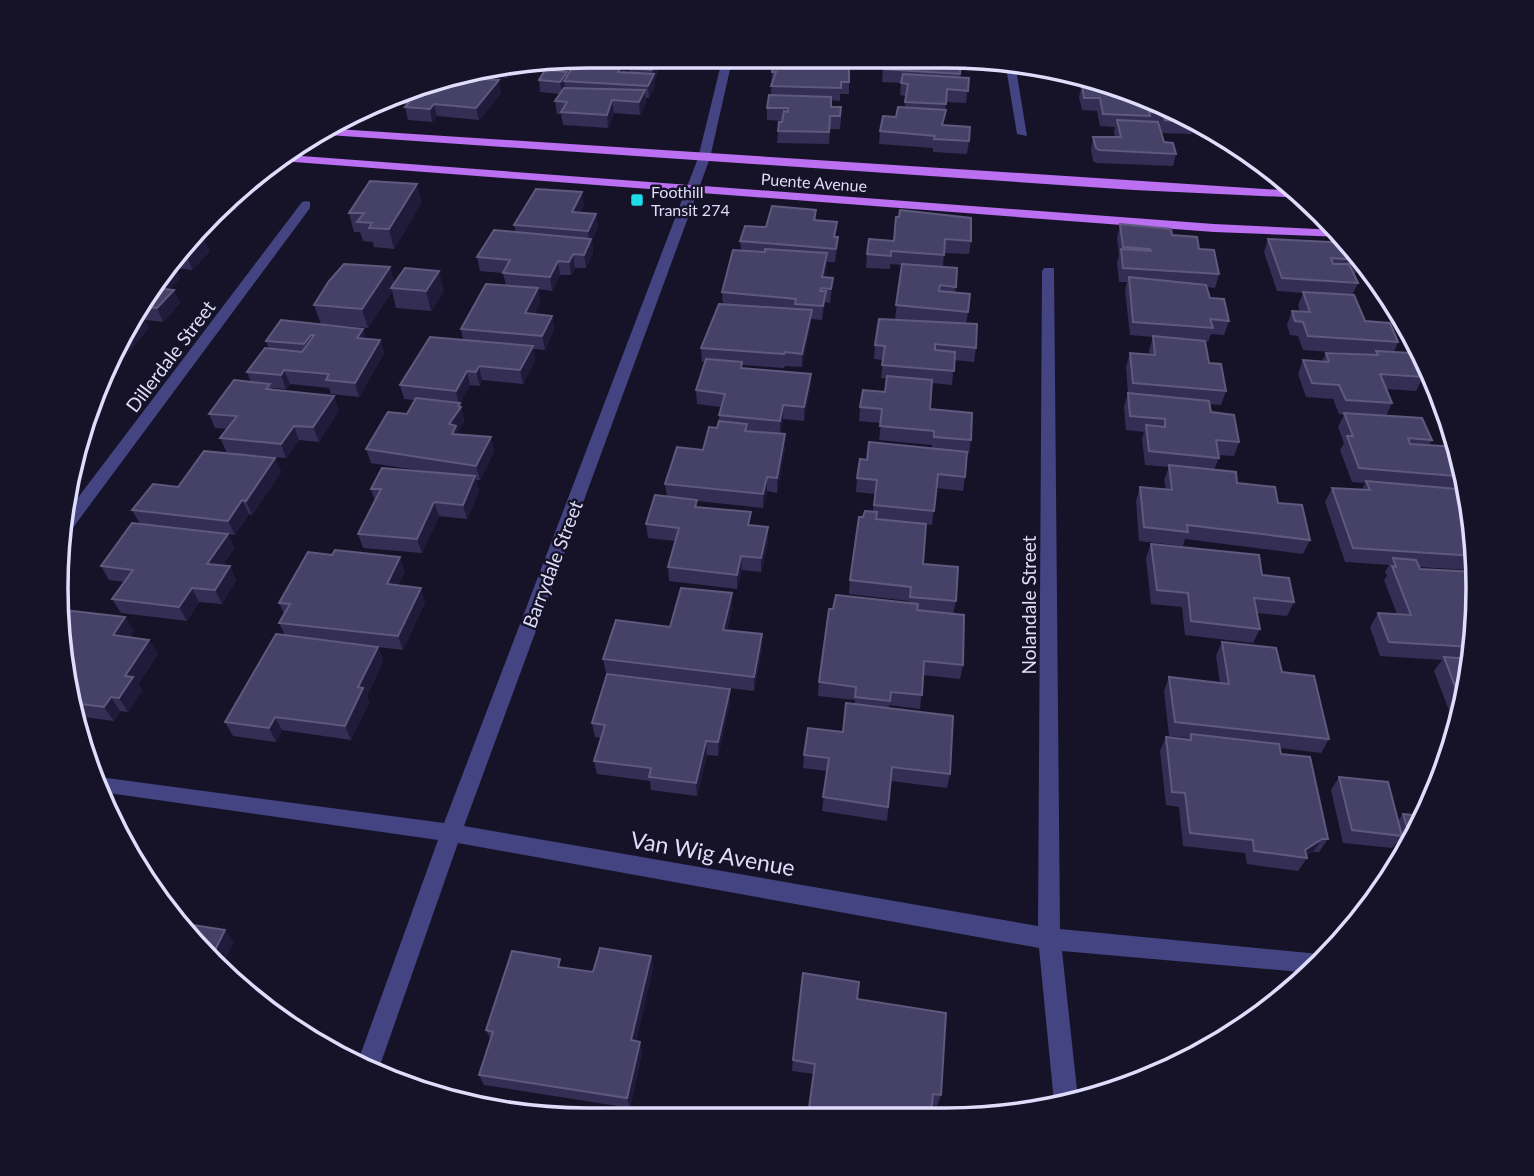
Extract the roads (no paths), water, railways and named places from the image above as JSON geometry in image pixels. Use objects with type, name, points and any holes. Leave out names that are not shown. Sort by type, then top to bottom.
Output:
[{"type":"main road","name":"Puente Avenue","points":[[338,132],[1285,194]]},
{"type":"main road","name":"Puente Avenue","points":[[295,159],[1214,228],[1326,233]]},
{"type":"street","name":"Barrydale Street","points":[[370,1060],[451,833],[704,158],[725,68]]},
{"type":"street","points":[[1012,73],[1023,134]]},
{"type":"street","name":"Dillerdale Street","points":[[74,515],[306,205]]},
{"type":"street","name":"Nolandale Street","points":[[1049,271],[1049,939],[1065,1094]]},
{"type":"street","name":"Van Wig Avenue","points":[[107,785],[451,833],[1049,939],[1308,962]]},
{"type":"place","name":"Foothill Transit 274","points":[[637,200]]}]
